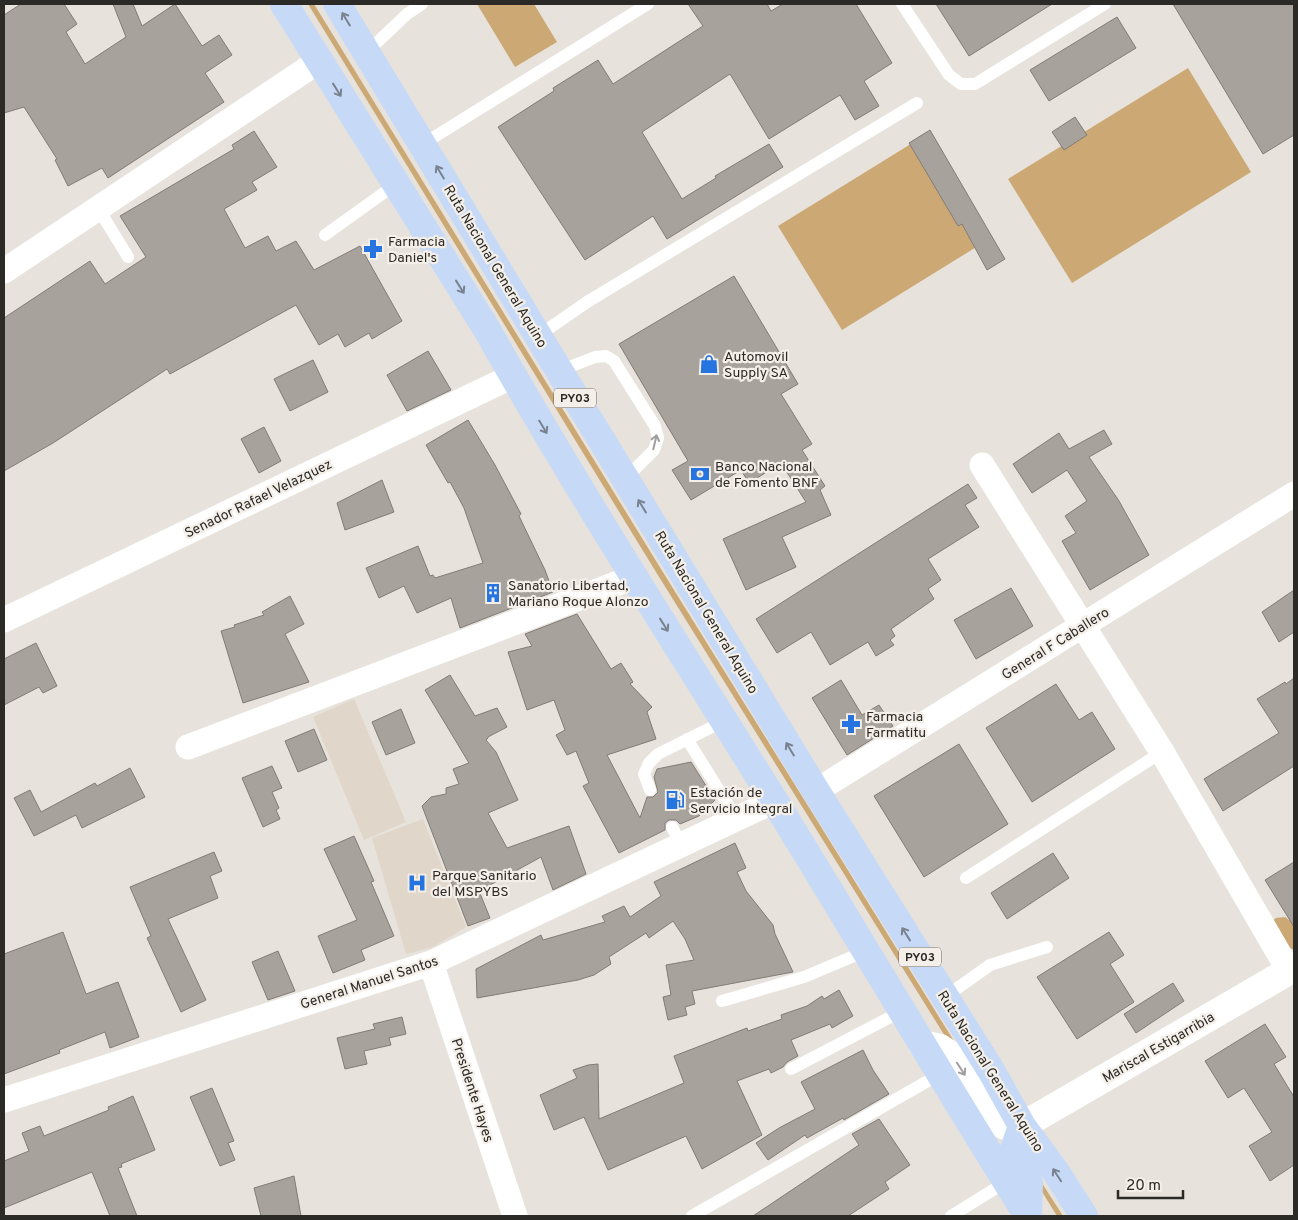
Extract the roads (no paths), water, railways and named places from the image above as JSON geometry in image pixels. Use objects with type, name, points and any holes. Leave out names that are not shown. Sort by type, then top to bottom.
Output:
[{"type":"highway","name":"PY03","points":[[284,4],[486,328],[634,577],[774,801],[1028,1216]]},
{"type":"highway","name":"Ruta Nacional General Aquino","points":[[337,4],[816,791],[992,1072],[1022,1126],[1056,1172],[1084,1216]]},
{"type":"highway","points":[[1022,1126],[1013,1152],[1029,1182],[1028,1216]]},
{"type":"street","points":[[4,271],[319,61]]},
{"type":"street","name":"Senador Rafael Velazquez","points":[[4,620],[513,376]]},
{"type":"street","points":[[982,466],[1162,752],[1291,969]]},
{"type":"street","name":"General F Caballero","points":[[816,791],[1083,626],[1291,504]]},
{"type":"street","points":[[188,747],[634,577]]},
{"type":"street","name":"General Manuel Santos","points":[[4,1100],[431,964],[676,836],[737,819],[774,801]]},
{"type":"street","name":"Presidente Hayes","points":[[431,964],[515,1216]]},
{"type":"street","name":"Mariscal Estigarribia","points":[[1022,1126],[1291,969]]},
{"type":"street","points":[[922,1044],[940,1048],[952,1056],[993,1119],[1005,1126],[1022,1126]]},
{"type":"lane","points":[[367,52],[407,14],[422,4]]},
{"type":"lane","points":[[423,144],[648,4]]},
{"type":"lane","points":[[902,4],[949,75],[961,84],[975,84],[1105,4]]},
{"type":"lane","points":[[538,336],[587,302],[916,103]]},
{"type":"lane","points":[[325,235],[396,184]]},
{"type":"lane","points":[[98,208],[128,257]]},
{"type":"lane","points":[[559,371],[595,357],[606,356],[614,361],[655,426],[658,438],[654,450],[625,479]]},
{"type":"lane","points":[[650,790],[644,774],[649,763],[658,754],[724,721]]},
{"type":"lane","points":[[686,739],[737,819]]},
{"type":"lane","points":[[966,878],[1162,752]]},
{"type":"lane","points":[[945,997],[990,965],[1047,946]]},
{"type":"lane","points":[[722,1001],[804,977],[866,951]]},
{"type":"lane","points":[[791,1069],[902,1011]]},
{"type":"lane","points":[[692,1216],[940,1074]]},
{"type":"lane","points":[[951,1216],[1006,1182]]},
{"type":"place","name":"Farmacia Daniel's","points":[[373,249]]},
{"type":"place","name":"Automovil Supply SA","points":[[709,364]]},
{"type":"place","name":"Banco Nacional de Fomento BNF","points":[[700,474]]},
{"type":"place","name":"Sanatorio Libertad, Mariano Roque Alonzo","points":[[493,593]]},
{"type":"place","name":"Farmacia Farmatitu","points":[[851,724]]},
{"type":"place","name":"Estación de Servicio Integral","points":[[675,800]]},
{"type":"place","name":"Parque Sanitario del MSPYBS","points":[[417,883]]}]
